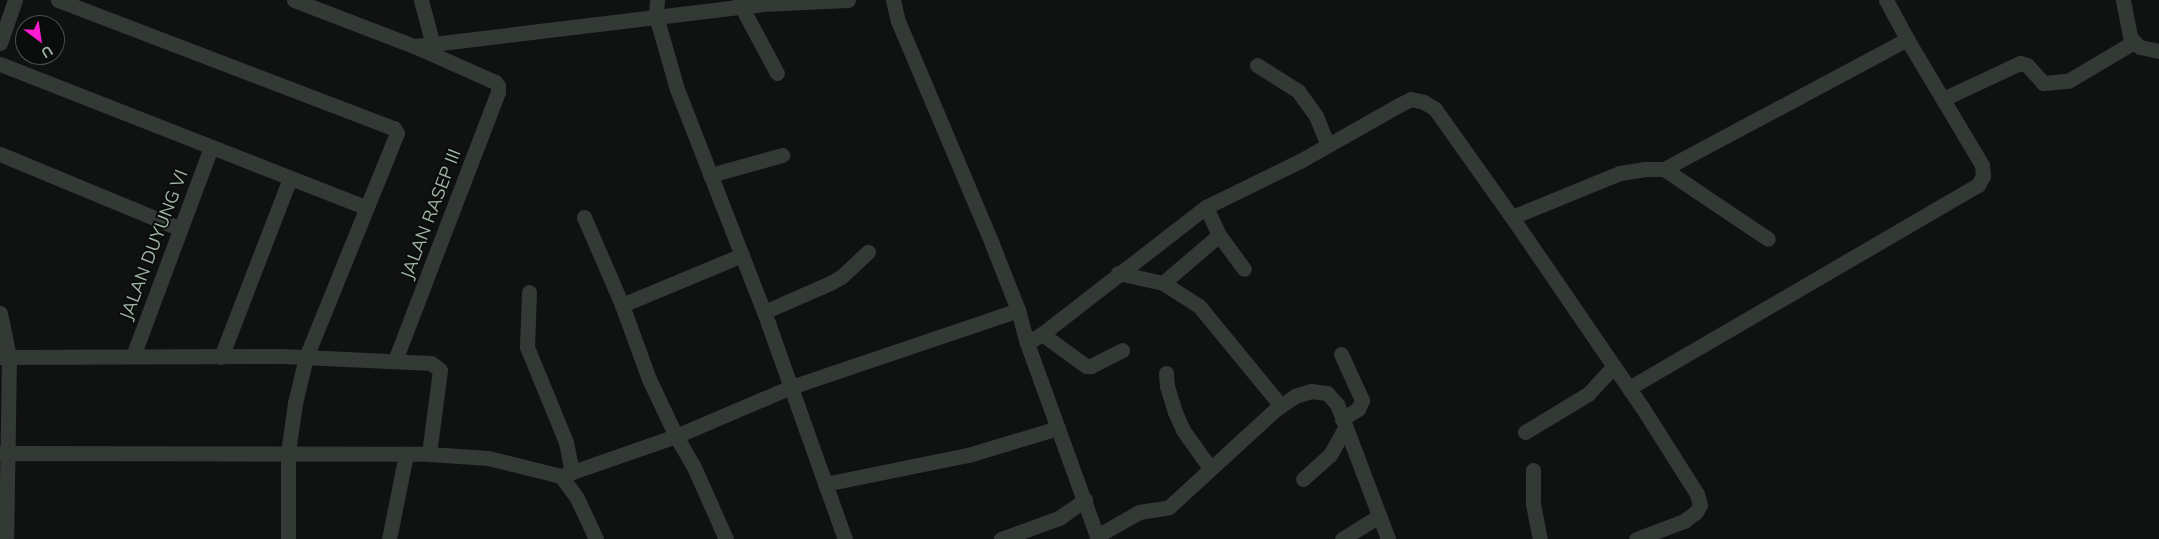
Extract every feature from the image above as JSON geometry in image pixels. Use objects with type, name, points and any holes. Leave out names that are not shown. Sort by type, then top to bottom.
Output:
[{"type":"street","points":[[0,43],[15,0]]},
{"type":"street","points":[[58,0],[394,128],[397,137],[365,207],[306,358],[295,403],[288,453],[288,539]]},
{"type":"street","points":[[294,0],[414,46],[656,16],[741,3],[848,0]]},
{"type":"street","points":[[421,0],[434,45]]},
{"type":"street","points":[[657,0],[656,16],[677,89],[764,312],[845,539]]},
{"type":"street","points":[[893,0],[898,21],[1018,310],[1027,342],[1097,538],[1139,512],[1169,507],[1210,468],[1281,406],[1295,396],[1311,391],[1321,391],[1327,393],[1336,404],[1388,539]]},
{"type":"street","points":[[1629,388],[1978,185],[1983,176],[1982,165],[1886,0]]},
{"type":"street","points":[[2123,0],[2130,36],[2134,42],[2140,47],[2159,51]]},
{"type":"street","points":[[741,3],[777,73]]},
{"type":"street","points":[[1664,169],[1907,38]]},
{"type":"street","points":[[1943,99],[2020,63],[2027,64],[2043,82],[2068,81],[2134,42]]},
{"type":"street","name":"JALAN RASEP III","points":[[396,360],[498,92],[494,82],[414,46]]},
{"type":"street","points":[[0,64],[365,207]]},
{"type":"street","points":[[1257,65],[1298,91],[1316,116],[1328,145]]},
{"type":"street","points":[[1027,342],[1042,334],[1118,273],[1206,207],[1268,177],[1411,99],[1424,102],[1435,109],[1512,217],[1629,388],[1697,494],[1700,504],[1696,512],[1684,521],[1636,539]]},
{"type":"street","name":"JALAN DUYUNG VI","points":[[132,356],[211,148]]},
{"type":"street","points":[[0,154],[180,228]]},
{"type":"street","points":[[710,176],[782,155]]},
{"type":"street","points":[[1512,217],[1620,173],[1644,168],[1664,169],[1768,239]]},
{"type":"street","points":[[221,357],[290,178]]},
{"type":"street","points":[[1206,207],[1219,235],[1244,269]]},
{"type":"street","points":[[584,216],[622,304],[649,379],[676,436],[693,465],[726,539]]},
{"type":"street","points":[[1163,283],[1219,235]]},
{"type":"street","points":[[764,312],[830,283],[840,277],[868,252]]},
{"type":"street","points":[[622,304],[742,255]]},
{"type":"street","points":[[1118,273],[1163,283],[1199,306],[1281,406]]},
{"type":"street","points":[[529,292],[527,347],[566,442],[568,483],[596,539]]},
{"type":"street","points":[[4,453],[429,454],[488,458],[567,474],[676,436],[792,387],[1018,310]]},
{"type":"street","points":[[0,313],[4,357],[6,539]]},
{"type":"street","points":[[1042,334],[1086,366],[1090,366],[1122,350]]},
{"type":"street","points":[[1303,478],[1330,455],[1344,424],[1358,409],[1362,400],[1341,354]]},
{"type":"street","points":[[4,357],[282,356],[431,363],[440,370],[429,454]]},
{"type":"street","points":[[1525,432],[1588,394],[1614,366]]},
{"type":"street","points":[[1166,373],[1167,386],[1183,430],[1210,468]]},
{"type":"street","points":[[825,484],[968,455],[1058,428]]},
{"type":"street","points":[[388,539],[406,454]]},
{"type":"street","points":[[1533,470],[1533,504],[1540,539]]},
{"type":"street","points":[[1001,539],[1059,518],[1085,500]]},
{"type":"street","points":[[1342,539],[1379,516]]}]
